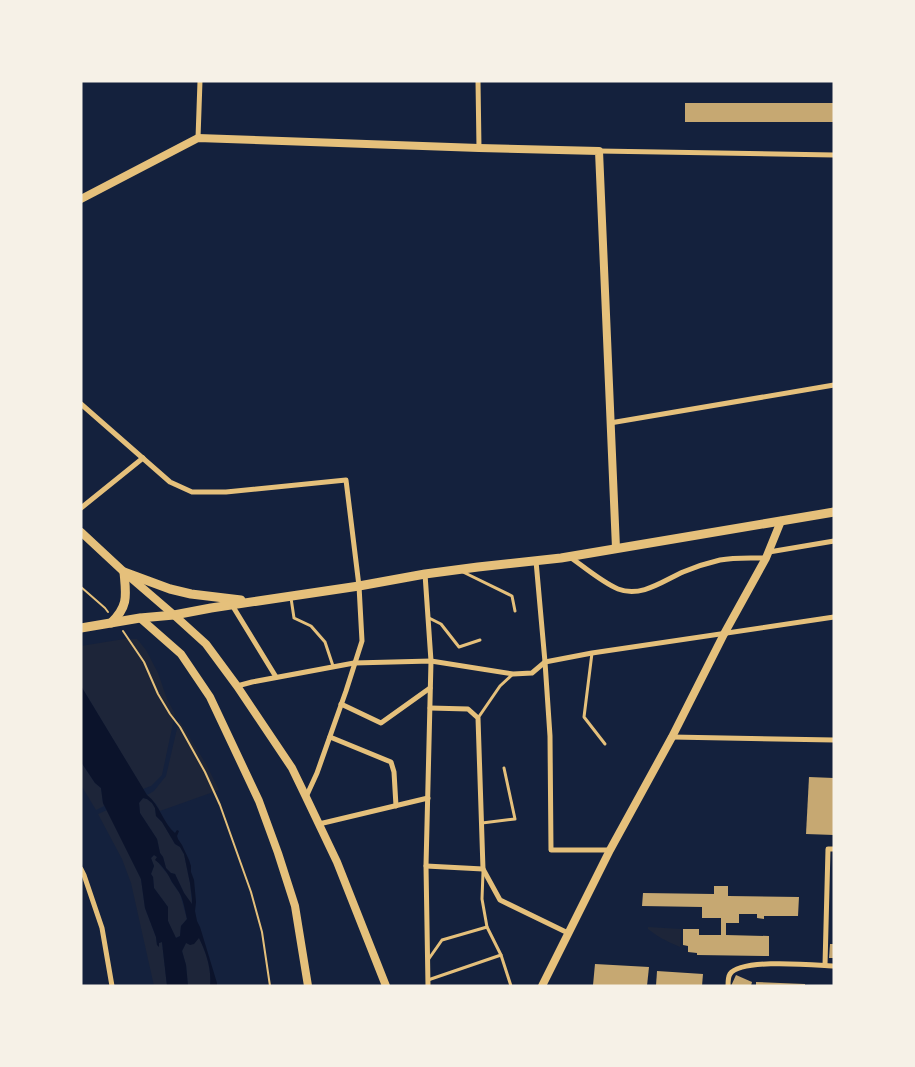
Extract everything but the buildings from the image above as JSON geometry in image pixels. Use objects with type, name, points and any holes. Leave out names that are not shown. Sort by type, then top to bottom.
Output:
[{"type":"main road","points":[[110,619],[174,615],[425,574],[536,561],[834,512]]},
{"type":"main road","points":[[81,628],[110,619],[120,613],[126,601],[124,572],[191,594],[257,601]]},
{"type":"street","points":[[198,138],[200,81]]},
{"type":"street","points":[[478,81],[479,148]]},
{"type":"street","points":[[81,199],[198,138],[479,148],[834,155]]},
{"type":"street","points":[[599,151],[616,548]]},
{"type":"street","points":[[610,423],[834,385]]},
{"type":"street","points":[[81,404],[170,482],[192,492],[226,492],[346,480],[359,586],[362,641],[330,737],[306,797]]},
{"type":"street","points":[[81,508],[143,458]]},
{"type":"street","points":[[542,986],[610,850],[768,555],[781,521]]},
{"type":"street","points":[[81,532],[206,644],[292,768],[337,862],[386,986]]},
{"type":"street","points":[[568,556],[594,575],[618,589],[639,591],[651,588],[698,566],[720,560],[768,555],[834,541]]},
{"type":"street","points":[[536,561],[550,736],[551,850],[610,850]]},
{"type":"street","points":[[425,574],[431,661],[426,866],[428,983]]},
{"type":"street","points":[[232,605],[276,677]]},
{"type":"street","points":[[236,686],[354,663],[431,661],[513,674],[532,673],[545,662],[592,653],[834,617]]},
{"type":"street","points":[[137,618],[181,654],[210,697],[259,801],[295,906],[308,986]]},
{"type":"street","points":[[341,704],[381,723],[430,688]]},
{"type":"street","points":[[430,708],[468,709],[478,718],[483,869],[500,900],[568,933]]},
{"type":"street","points":[[330,737],[391,762],[394,772],[396,806]]},
{"type":"street","points":[[672,737],[834,740]]},
{"type":"street","points":[[319,824],[428,798]]},
{"type":"street","points":[[825,965],[828,849],[834,849]]},
{"type":"street","points":[[426,866],[483,869]]},
{"type":"street","points":[[81,869],[102,928],[112,986]]},
{"type":"street","points":[[728,986],[730,974],[744,966],[760,964],[834,966]]},
{"type":"lane","points":[[458,570],[512,596],[515,611]]},
{"type":"lane","points":[[290,596],[294,618],[310,626],[325,642],[333,667]]},
{"type":"lane","points":[[428,618],[441,624],[459,647],[480,640]]},
{"type":"lane","points":[[592,653],[584,716],[605,744]]},
{"type":"lane","points":[[478,718],[500,686],[513,674]]},
{"type":"lane","points":[[482,823],[515,819],[504,768]]},
{"type":"lane","points":[[483,869],[482,899],[487,927],[501,955],[511,986]]},
{"type":"lane","points":[[427,961],[442,940],[487,927]]},
{"type":"lane","points":[[428,983],[501,955]]},
{"type":"path","points":[[81,587],[105,608],[110,619]]},
{"type":"path","points":[[120,627],[144,662],[158,694],[180,727],[220,805],[252,892],[262,932],[270,986]]},
{"type":"shaded area","points":[[124,639],[137,639],[146,650],[175,714],[162,775],[151,786],[143,789],[81,686],[81,646]]},
{"type":"shaded area","points":[[81,686],[147,795],[171,829],[175,833],[177,830],[179,831],[177,836],[189,860],[194,880],[197,921],[217,986],[210,986],[208,961],[199,938],[194,944],[186,943],[182,951],[186,965],[188,986],[167,986],[162,942],[159,943],[159,947],[157,945],[156,937],[145,908],[141,879],[103,803],[101,788],[95,783],[81,762]],"holes":[[[143,798],[152,803],[156,816],[184,854],[192,904],[184,893],[175,874],[166,868],[157,839],[140,813],[139,803]],[[154,855],[157,857],[155,860],[165,870],[179,892],[184,904],[187,919],[181,926],[180,936],[176,938],[168,921],[168,907],[154,888],[151,874],[154,866],[151,858]]]},
{"type":"shaded area","points":[[179,720],[206,764],[219,790],[160,811],[147,795],[154,791],[166,776]]},
{"type":"shaded area","points":[[81,762],[95,783],[101,788],[104,806],[96,810],[81,785]]},
{"type":"shaded area","points":[[143,798],[152,803],[156,816],[184,854],[192,905],[175,874],[166,868],[157,839],[140,813],[139,803]]},
{"type":"shaded area","points":[[107,810],[141,879],[145,908],[156,937],[157,945],[162,942],[167,986],[154,986],[131,883],[122,859],[98,814]]},
{"type":"shaded area","points":[[154,855],[180,894],[187,919],[181,926],[180,936],[175,938],[168,921],[168,907],[154,888],[151,874],[154,866],[151,858]]},
{"type":"shaded area","points":[[648,927],[681,929],[680,947],[659,937]]},
{"type":"shaded area","points":[[199,937],[208,961],[210,986],[188,986],[186,965],[182,951],[186,943]]}]
